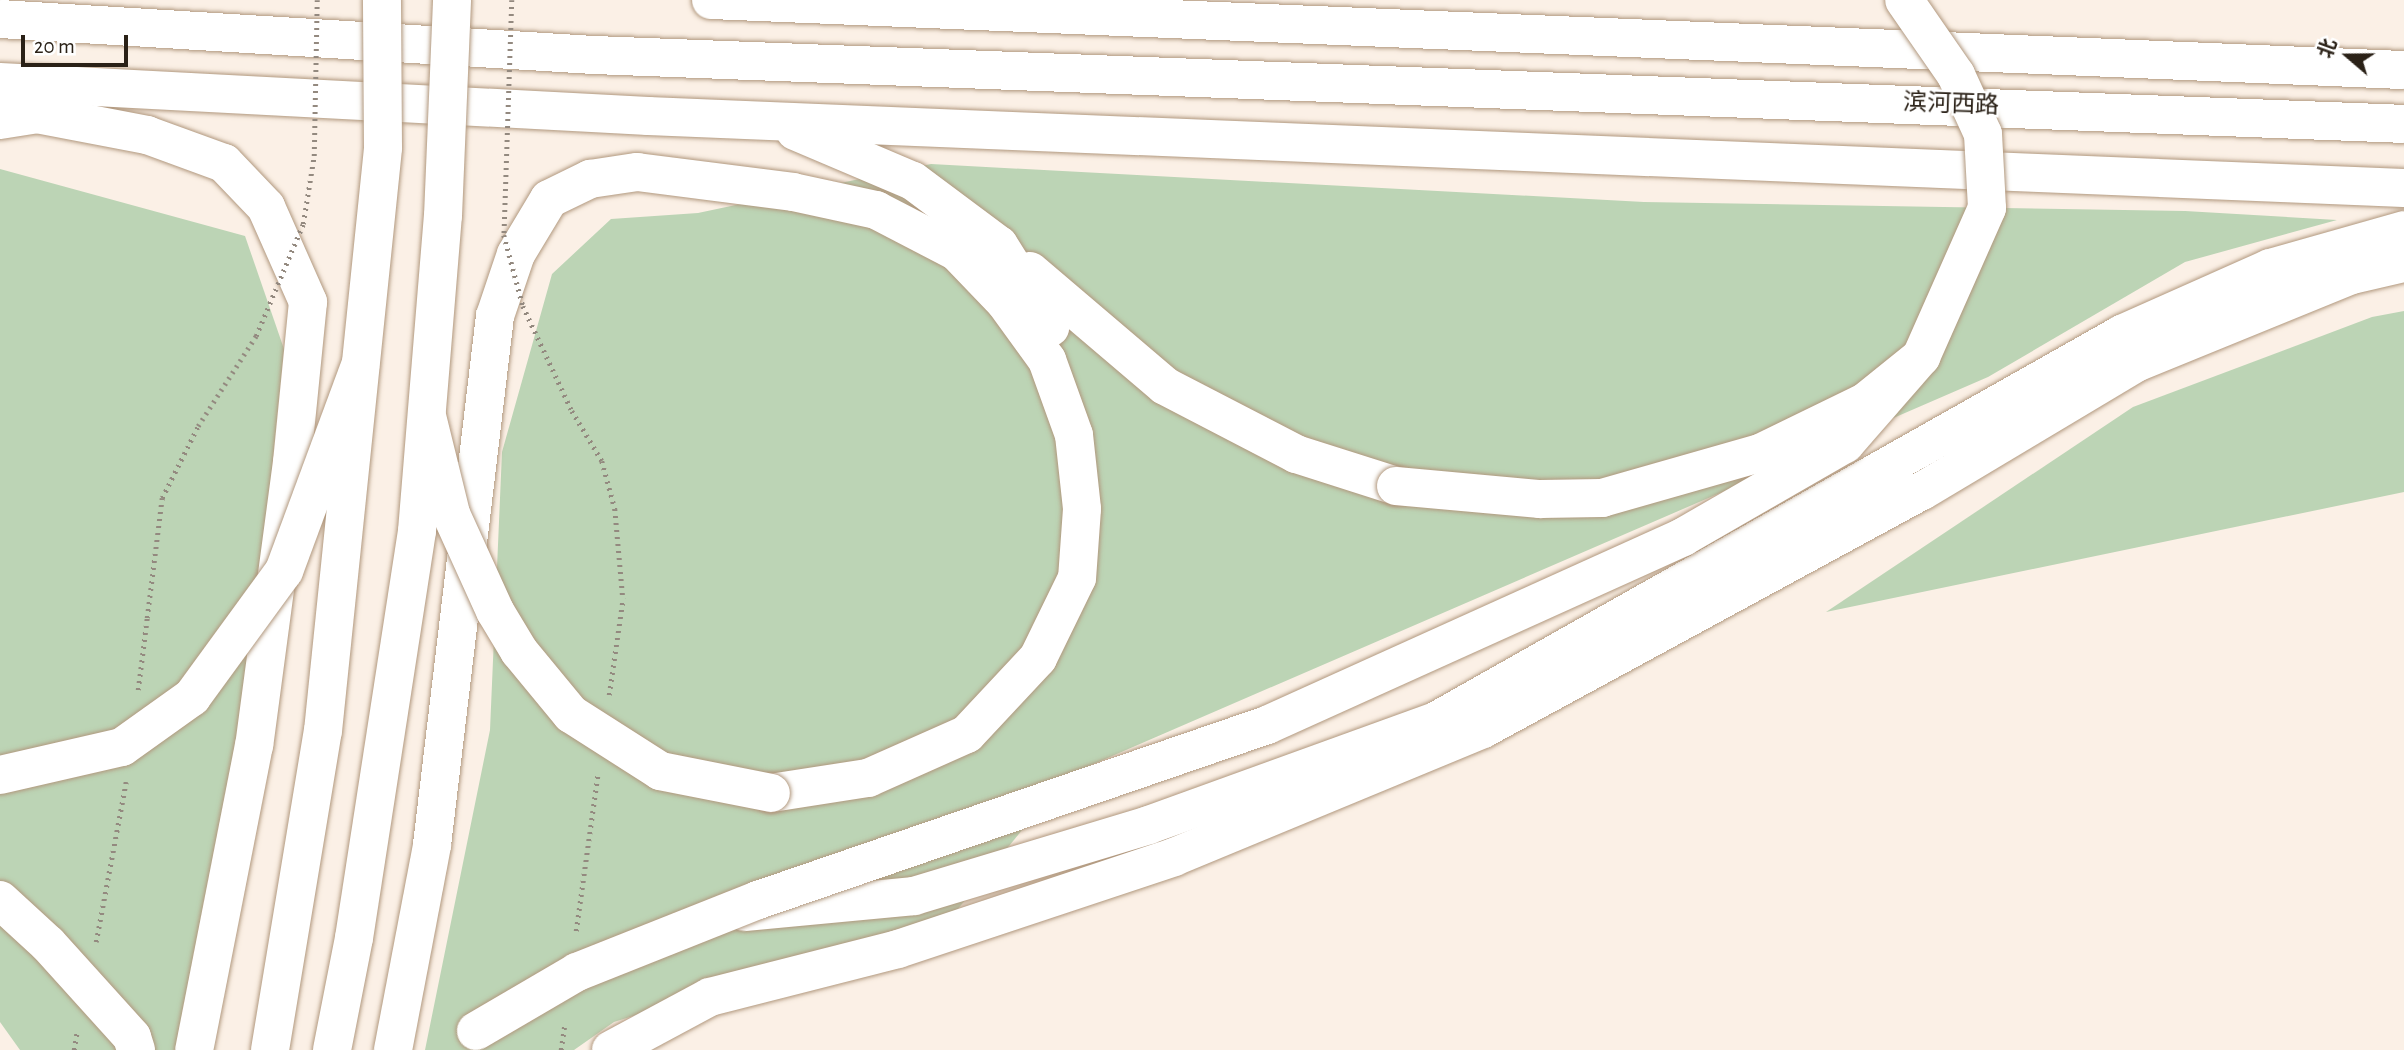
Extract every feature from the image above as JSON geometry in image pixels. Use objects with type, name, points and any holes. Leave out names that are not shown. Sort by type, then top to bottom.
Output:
[{"type":"main road","points":[[270,1050],[323,731],[383,148],[382,0]]},
{"type":"main road","points":[[332,1050],[354,938],[417,531],[443,216],[452,0]]},
{"type":"main road","points":[[710,0],[2404,70]]},
{"type":"main road","points":[[461,1050],[476,1031],[577,972],[722,915],[970,825],[1267,725],[1683,537],[1845,444],[1921,357],[1987,208],[1983,134],[1956,75],[1904,0]]},
{"type":"main road","name":"滨河西路","points":[[0,19],[594,55],[1497,86],[2404,124]]},
{"type":"main road","points":[[0,82],[771,121],[2404,188]]},
{"type":"main road","points":[[0,120],[37,114],[147,135],[223,163],[266,207],[308,302],[254,745],[194,1050]]},
{"type":"main road","points":[[771,121],[913,181],[999,245],[1165,386],[1296,454],[1396,486],[1541,499],[1602,498],[1760,453],[1865,402],[1921,357]]},
{"type":"main road","points":[[393,1050],[432,845],[495,316],[516,254],[549,199],[590,179],[636,172],[723,181],[876,210],[957,252],[1005,302],[1047,360],[1074,435],[1082,509]]},
{"type":"main road","points":[[722,915],[914,896],[1149,825],[1436,721],[1650,602],[1937,435],[2122,334],[2270,268],[2404,230]]},
{"type":"main road","points":[[427,416],[451,514],[495,611],[519,650],[571,714],[660,771],[771,793],[868,778],[967,734],[1038,658],[1077,578],[1082,509],[1074,407],[1049,322],[999,245]]},
{"type":"main road","points":[[611,1050],[710,997],[898,949],[1174,857],[1483,729],[1922,491],[2136,363],[2352,275],[2404,263]]},
{"type":"main road","points":[[0,775],[122,747],[192,697],[284,571],[360,365]]},
{"type":"main road","points":[[0,900],[113,1016],[132,1037],[136,1050]]},
{"type":"path","points":[[137,697],[162,498],[198,426],[256,336],[303,224],[314,156],[317,0]]},
{"type":"path","points":[[512,0],[504,235],[523,306],[572,411],[602,461],[615,509],[623,598],[608,703]]},
{"type":"path","points":[[575,942],[598,769]]},
{"type":"path","points":[[94,954],[127,777]]},
{"type":"path","points":[[561,1050],[566,1010]]},
{"type":"path","points":[[74,1050],[79,1023]]},
{"type":"green space","points":[[931,164],[1644,202],[2185,211],[2337,220],[2185,262],[1988,377],[1066,776],[953,915],[614,1022],[574,1050],[425,1050],[490,730],[502,452],[552,274],[611,219],[698,213]]},
{"type":"green space","points":[[0,169],[245,236],[284,349],[214,1050],[20,1050],[0,1022]]},
{"type":"green space","points":[[2404,311],[2404,492],[1826,612],[2133,407],[2372,317]]}]
